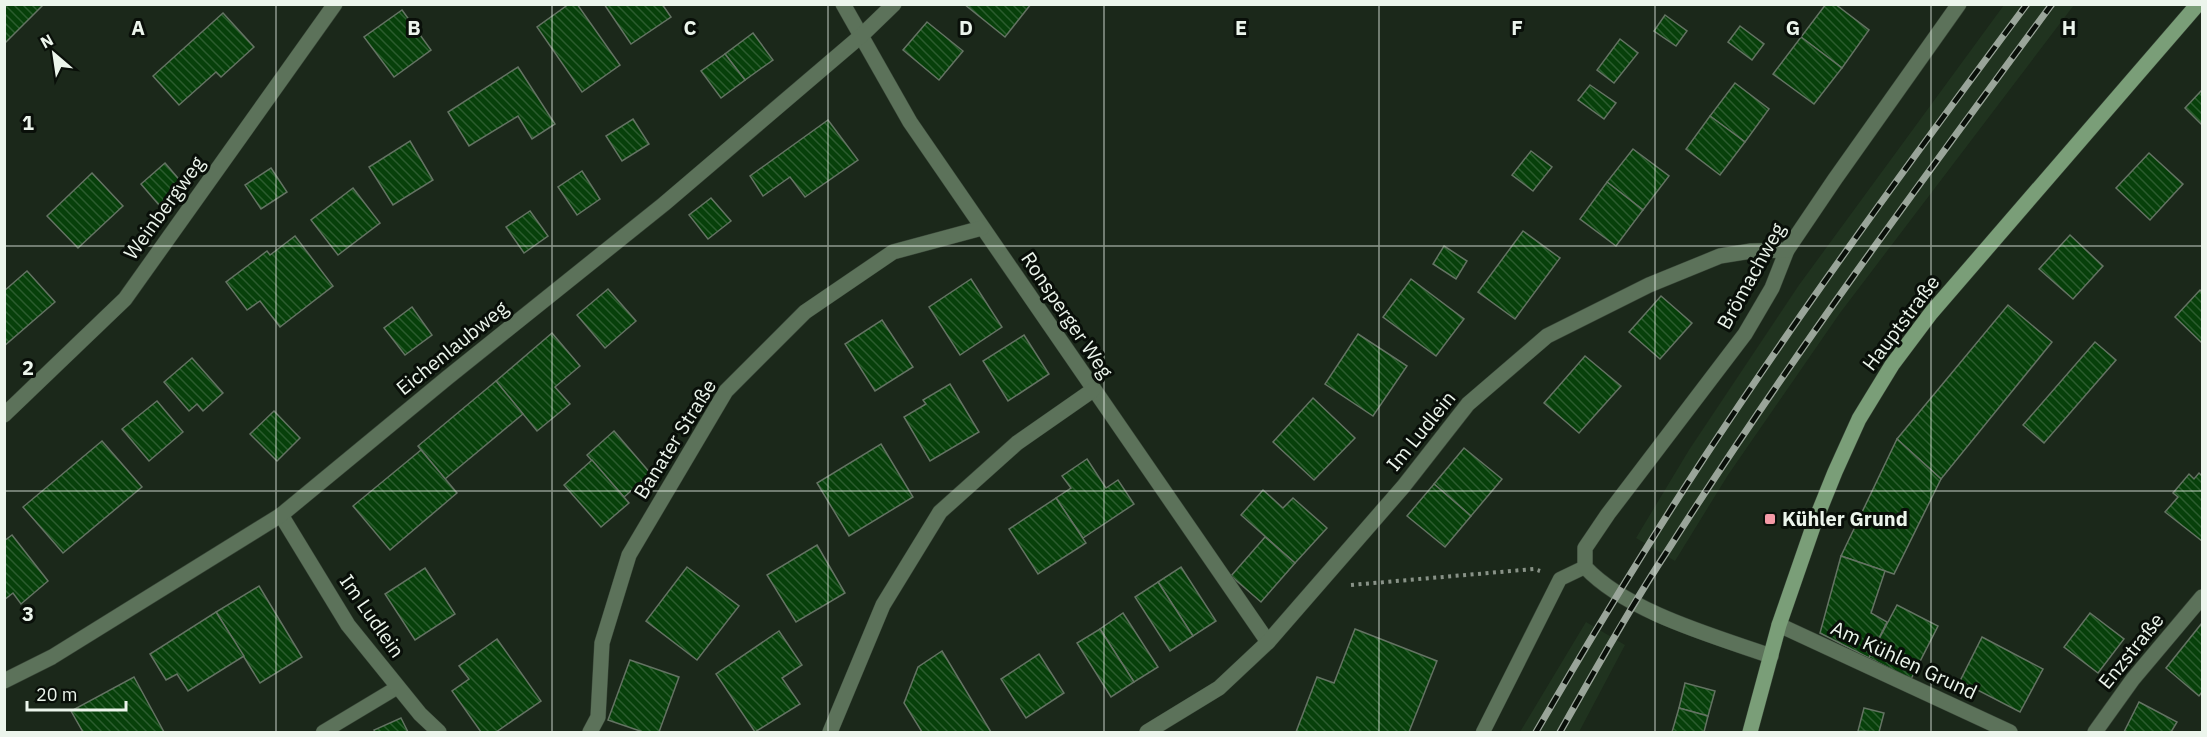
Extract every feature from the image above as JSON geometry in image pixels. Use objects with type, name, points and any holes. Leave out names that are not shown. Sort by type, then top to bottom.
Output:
[{"type":"street","name":"Weinbergweg","points":[[4,415],[124,299],[335,4]]},
{"type":"street","name":"Ronsperger Weg","points":[[843,4],[910,122],[1268,642]]},
{"type":"street","name":"Eichenlaubweg","points":[[4,681],[52,657],[282,515],[447,378],[664,204],[862,35],[894,4]]},
{"type":"street","name":"Brömachweg","points":[[1585,567],[1586,548],[1608,514],[1745,334],[1772,288],[1787,250],[1959,4]]},
{"type":"street","name":"Hauptstraße","points":[[1750,732],[1779,626],[1814,524],[1859,418],[1892,365],[1931,313],[2198,4]]},
{"type":"street","name":"Banater Straße","points":[[590,732],[598,717],[602,643],[629,555],[726,391],[804,312],[893,252],[982,228]]},
{"type":"street","name":"Im Ludlein","points":[[1147,732],[1219,688],[1268,642],[1403,487],[1468,404],[1547,336],[1649,285],[1720,256],[1751,251],[1787,250]]},
{"type":"street","points":[[830,732],[883,605],[939,512],[1017,443],[1093,390]]},
{"type":"street","name":"Im Ludlein","points":[[282,515],[348,625],[420,714],[438,732]]},
{"type":"street","points":[[1585,567],[1598,581],[1647,608],[1692,628],[1771,656]]},
{"type":"street","name":"Enzstraße","points":[[2095,732],[2133,679],[2202,597]]},
{"type":"street","name":"Am Kühlen Grund","points":[[1779,626],[2010,732]]},
{"type":"lane","points":[[1483,732],[1560,579],[1585,567]]},
{"type":"lane","points":[[323,732],[398,687]]},
{"type":"path","points":[[1314,589],[1534,569],[1560,579]]},
{"type":"shaded area","points":[[2004,5],[2074,5],[1840,313],[1728,475],[1675,561],[1636,538],[1689,450],[1799,285]]},
{"type":"shaded area","points":[[1586,622],[1625,645],[1579,732],[1520,732]]},
{"type":"building","points":[[4,4],[44,4],[4,44]]},
{"type":"building","points":[[569,4],[577,4],[620,65],[582,92],[537,27]]},
{"type":"building","points":[[604,4],[662,4],[671,17],[631,44]]},
{"type":"building","points":[[964,4],[1031,4],[1005,37]]},
{"type":"building","points":[[1826,4],[1835,4],[1869,30],[1842,68],[1801,37]]},
{"type":"building","points":[[402,10],[431,50],[394,77],[364,37]]},
{"type":"building","points":[[223,13],[254,47],[221,77],[216,72],[179,105],[153,76]]},
{"type":"building","points":[[1665,15],[1687,31],[1676,46],[1654,31]]},
{"type":"building","points":[[927,22],[963,51],[939,80],[903,50]]},
{"type":"building","points":[[1740,26],[1764,44],[1752,60],[1728,42]]},
{"type":"building","points":[[753,33],[773,60],[745,80],[725,54]]},
{"type":"building","points":[[1801,37],[1842,68],[1814,104],[1773,74]]},
{"type":"building","points":[[1620,39],[1638,53],[1614,83],[1597,70]]},
{"type":"building","points":[[725,54],[745,80],[721,98],[701,71]]},
{"type":"building","points":[[518,67],[555,124],[532,139],[518,116],[469,146],[448,112]]},
{"type":"building","points":[[1735,83],[1769,109],[1745,142],[1710,116]]},
{"type":"building","points":[[1590,85],[1616,103],[1604,119],[1578,100]]},
{"type":"building","points":[[2202,90],[2202,125],[2185,108]]},
{"type":"building","points":[[1710,116],[1745,142],[1720,175],[1686,149]]},
{"type":"building","points":[[633,119],[649,144],[622,161],[606,136]]},
{"type":"building","points":[[828,120],[858,160],[805,197],[790,177],[763,196],[750,176]]},
{"type":"building","points":[[410,141],[433,180],[393,205],[369,167]]},
{"type":"building","points":[[1633,149],[1669,176],[1643,210],[1607,182]]},
{"type":"building","points":[[1531,151],[1552,167],[1533,191],[1512,175]]},
{"type":"building","points":[[2149,153],[2183,184],[2150,220],[2116,188]]},
{"type":"building","points":[[165,163],[183,184],[159,205],[141,184]]},
{"type":"building","points":[[271,168],[287,192],[261,209],[245,185]]},
{"type":"building","points":[[582,171],[600,199],[577,215],[558,187]]},
{"type":"building","points":[[92,173],[123,206],[78,248],[47,216]]},
{"type":"building","points":[[1607,182],[1643,210],[1616,246],[1580,219]]},
{"type":"building","points":[[353,188],[380,223],[338,255],[311,220]]},
{"type":"building","points":[[711,198],[731,221],[708,239],[689,215]]},
{"type":"building","points":[[530,211],[548,236],[524,253],[506,227]]},
{"type":"building","points":[[1523,231],[1560,258],[1515,319],[1478,292]]},
{"type":"building","points":[[2070,235],[2103,266],[2073,299],[2039,269]]},
{"type":"building","points":[[295,236],[333,286],[280,327],[260,301],[247,310],[226,282],[267,251],[270,255]]},
{"type":"building","points":[[1444,246],[1467,261],[1456,279],[1433,264]]},
{"type":"building","points":[[27,271],[55,302],[4,346],[4,291]]},
{"type":"building","points":[[971,279],[1002,327],[960,355],[929,307]]},
{"type":"building","points":[[1411,279],[1464,319],[1436,356],[1383,317]]},
{"type":"building","points":[[608,289],[636,321],[605,348],[577,315]]},
{"type":"building","points":[[2200,290],[2202,292],[2202,343],[2175,317]]},
{"type":"building","points":[[1661,296],[1692,323],[1660,359],[1629,332]]},
{"type":"building","points":[[2008,305],[2052,342],[1941,479],[1897,439]]},
{"type":"building","points":[[412,307],[432,335],[405,355],[384,328]]},
{"type":"building","points":[[882,320],[913,367],[875,391],[845,344]]},
{"type":"building","points":[[552,333],[580,366],[555,387],[570,404],[537,431],[496,381]]},
{"type":"building","points":[[1358,334],[1407,366],[1373,416],[1325,384]]},
{"type":"building","points":[[1024,335],[1049,374],[1008,401],[983,361]]},
{"type":"building","points":[[2095,342],[2116,360],[2044,443],[2023,425]]},
{"type":"building","points":[[1585,356],[1621,386],[1579,433],[1544,403]]},
{"type":"building","points":[[192,358],[223,393],[203,411],[197,404],[189,411],[164,382]]},
{"type":"building","points":[[496,381],[523,414],[445,479],[418,446]]},
{"type":"building","points":[[950,384],[979,432],[930,461],[904,417],[926,404],[923,400]]},
{"type":"building","points":[[1313,398],[1355,438],[1314,480],[1273,442]]},
{"type":"building","points":[[157,401],[183,432],[149,461],[122,429]]},
{"type":"building","points":[[274,411],[300,438],[277,461],[250,434]]},
{"type":"building","points":[[614,431],[651,474],[624,497],[587,455]]},
{"type":"building","points":[[1897,439],[1941,479],[1894,574],[1841,556]]},
{"type":"building","points":[[102,441],[142,487],[63,553],[23,507]]},
{"type":"building","points":[[881,444],[913,497],[849,536],[817,483]]},
{"type":"building","points":[[1464,448],[1502,479],[1471,516],[1434,484]]},
{"type":"building","points":[[421,450],[457,493],[390,550],[353,506]]},
{"type":"building","points":[[1087,459],[1106,488],[1118,480],[1134,504],[1083,538],[1056,498],[1071,488],[1062,476]]},
{"type":"building","points":[[592,460],[629,503],[601,527],[564,485]]},
{"type":"building","points":[[2199,473],[2202,476],[2202,541],[2165,512],[2178,497],[2173,493],[2189,474],[2194,479]]},
{"type":"building","points":[[1434,484],[1471,516],[1445,547],[1407,516]]},
{"type":"building","points":[[1263,490],[1283,508],[1293,498],[1327,528],[1295,563],[1241,515]]},
{"type":"building","points":[[1056,498],[1086,543],[1038,574],[1009,529]]},
{"type":"building","points":[[12,535],[48,581],[21,604],[13,593],[4,600],[4,541]]},
{"type":"building","points":[[1265,537],[1295,563],[1261,602],[1231,576]]},
{"type":"building","points":[[817,545],[845,593],[796,622],[767,575]]},
{"type":"building","points":[[1841,556],[1885,571],[1871,613],[1887,622],[1869,658],[1820,633]]},
{"type":"building","points":[[687,567],[739,606],[697,660],[646,621]]},
{"type":"building","points":[[1181,567],[1216,621],[1193,636],[1158,582]]},
{"type":"building","points":[[425,568],[455,614],[415,640],[385,594]]},
{"type":"building","points":[[1158,582],[1193,636],[1170,651],[1135,597]]},
{"type":"building","points":[[259,586],[302,657],[260,683],[216,612]]},
{"type":"building","points":[[1897,605],[1938,626],[1911,679],[1869,658]]},
{"type":"building","points":[[216,612],[244,656],[188,691],[177,674],[166,680],[150,654]]},
{"type":"building","points":[[1123,613],[1158,667],[1134,682],[1100,629]]},
{"type":"building","points":[[2090,613],[2124,639],[2098,673],[2064,647]]},
{"type":"building","points":[[2202,623],[2202,692],[2199,696],[2166,668]]},
{"type":"building","points":[[1100,629],[1134,682],[1111,697],[1077,643]]},
{"type":"building","points":[[1355,629],[1437,661],[1409,732],[1296,732],[1317,677],[1334,683]]},
{"type":"building","points":[[779,631],[802,665],[782,678],[800,704],[755,732],[716,674]]},
{"type":"building","points":[[1982,637],[2043,669],[2020,712],[1960,681]]},
{"type":"building","points":[[497,639],[541,701],[496,732],[481,732],[452,691],[469,679],[459,666]]},
{"type":"building","points":[[942,651],[991,732],[922,732],[904,703],[918,667]]},
{"type":"building","points":[[1039,654],[1064,693],[1026,718],[1001,679]]},
{"type":"building","points":[[630,660],[679,677],[659,732],[643,732],[608,720]]},
{"type":"building","points":[[134,677],[164,732],[83,732],[71,711]]},
{"type":"building","points":[[1685,683],[1715,691],[1708,716],[1679,708]]},
{"type":"building","points":[[2139,702],[2177,722],[2171,732],[2124,732]]},
{"type":"building","points":[[1679,708],[1708,716],[1704,732],[1672,732]]},
{"type":"building","points":[[1864,708],[1884,713],[1879,732],[1858,731]]},
{"type":"building","points":[[401,718],[408,732],[375,732],[374,730]]},
{"type":"railway","points":[[1536,732],[1639,560],[1743,400],[1862,229],[2027,4]]},
{"type":"railway","points":[[1560,732],[1638,597],[1758,413],[1903,207],[2052,4]]},
{"type":"place","name":"Kühler Grund","points":[[1770,519]]}]
